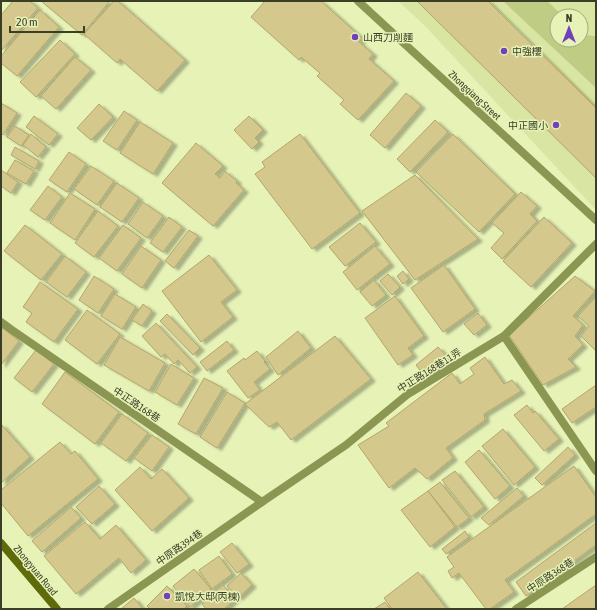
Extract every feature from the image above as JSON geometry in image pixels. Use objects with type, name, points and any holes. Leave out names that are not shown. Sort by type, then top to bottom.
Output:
[{"type":"street","name":"Zhongqiang Street","points":[[358,1],[596,220]]},
{"type":"street","name":"中正路168巷11弄","points":[[262,502],[346,445],[408,394],[504,336],[596,244]]},
{"type":"street","name":"中正路168巷","points":[[1,322],[262,502]]},
{"type":"street","points":[[504,336],[596,471]]},
{"type":"street","name":"中原路394巷","points":[[108,609],[262,502]]},
{"type":"street","name":"Zhongyuan Road","points":[[1,543],[57,609]]},
{"type":"street","name":"中原路368巷","points":[[516,609],[596,557]]},
{"type":"shaded area","name":"中正國小","points":[[398,1],[596,1],[596,210],[425,26]]},
{"type":"shaded area","points":[[503,1],[547,1],[554,8],[549,8],[549,44]]},
{"type":"shaded area","points":[[589,35],[596,36],[596,88],[553,48],[589,48]]},
{"type":"building","points":[[13,1],[30,1],[38,8],[1,51],[1,15]]},
{"type":"building","points":[[41,1],[110,1],[82,35]]},
{"type":"building","points":[[114,1],[118,1],[185,60],[157,91],[120,59],[117,63],[84,34]]},
{"type":"building","points":[[265,1],[321,1],[362,38],[359,42],[373,54],[369,59],[394,81],[358,120],[340,104],[344,100],[317,76],[320,73],[301,57],[299,60],[251,17]]},
{"type":"building","name":"中強樓","points":[[417,1],[488,1],[596,108],[596,178]]},
{"type":"building","points":[[40,10],[59,27],[17,76],[1,63],[1,56]]},
{"type":"building","points":[[60,40],[75,54],[36,97],[20,82]]},
{"type":"building","points":[[75,57],[91,70],[56,109],[41,96]]},
{"type":"building","points":[[406,93],[421,106],[385,148],[370,135]]},
{"type":"building","points":[[1,103],[17,113],[3,135],[1,133]]},
{"type":"building","points":[[99,104],[113,117],[91,140],[77,128]]},
{"type":"building","points":[[124,111],[137,120],[117,150],[103,141]]},
{"type":"building","points":[[34,116],[58,134],[49,145],[26,127]]},
{"type":"building","points":[[249,116],[263,130],[255,138],[259,142],[252,149],[234,130]]},
{"type":"building","points":[[435,120],[448,132],[410,172],[397,159]]},
{"type":"building","points":[[140,122],[173,143],[153,174],[120,153]]},
{"type":"building","points":[[15,126],[29,135],[21,146],[7,137]]},
{"type":"building","points":[[31,134],[46,147],[38,157],[23,145]]},
{"type":"building","points":[[300,134],[360,213],[312,249],[255,174],[265,167],[262,162]]},
{"type":"building","points":[[453,134],[515,194],[479,232],[416,172]]},
{"type":"building","points":[[196,143],[223,166],[215,174],[220,178],[225,171],[237,181],[236,183],[244,190],[213,226],[162,183]]},
{"type":"building","points":[[15,147],[39,161],[35,169],[11,155]]},
{"type":"building","points":[[69,152],[86,164],[67,192],[49,180]]},
{"type":"building","points":[[15,160],[34,171],[26,184],[7,173]]},
{"type":"building","points":[[91,166],[114,181],[97,205],[74,189]]},
{"type":"building","points":[[1,170],[18,182],[11,193],[1,186]]},
{"type":"building","points":[[415,175],[478,239],[415,280],[362,211]]},
{"type":"building","points":[[117,183],[139,198],[122,222],[100,207]]},
{"type":"building","points":[[48,186],[62,197],[45,220],[30,210]]},
{"type":"building","points":[[521,192],[537,206],[530,214],[537,221],[502,259],[491,248],[504,233],[492,223]]},
{"type":"building","points":[[70,193],[95,209],[75,240],[50,223]]},
{"type":"building","points":[[143,202],[163,216],[147,238],[128,224]]},
{"type":"building","points":[[98,211],[118,226],[94,257],[75,243]]},
{"type":"building","points":[[169,217],[182,227],[163,252],[150,243]]},
{"type":"building","points":[[544,217],[572,243],[531,287],[503,261]]},
{"type":"building","points":[[360,223],[376,242],[345,266],[329,247]]},
{"type":"building","points":[[25,225],[62,254],[41,280],[4,251]]},
{"type":"building","points":[[123,225],[141,238],[117,271],[99,258]]},
{"type":"building","points":[[189,230],[198,236],[174,268],[165,261]]},
{"type":"building","points":[[141,246],[161,260],[142,288],[122,274]]},
{"type":"building","points":[[375,246],[390,264],[357,290],[343,272]]},
{"type":"building","points":[[209,255],[237,290],[221,302],[233,317],[201,342],[162,291]]},
{"type":"building","points":[[65,256],[86,272],[67,297],[46,282]]},
{"type":"building","points":[[444,265],[475,309],[443,332],[411,288]]},
{"type":"building","points":[[403,271],[409,279],[403,284],[397,276]]},
{"type":"building","points":[[388,274],[400,287],[392,295],[380,281]]},
{"type":"building","points":[[94,276],[114,289],[98,313],[79,300]]},
{"type":"building","points":[[575,276],[595,291],[573,316],[583,325],[575,336],[583,345],[568,359],[576,367],[543,385],[509,335]]},
{"type":"building","points":[[374,280],[386,295],[372,306],[360,292]]},
{"type":"building","points":[[40,282],[78,309],[54,342],[26,322],[32,313],[23,307]]},
{"type":"building","points":[[115,294],[136,307],[122,329],[101,316]]},
{"type":"building","points":[[395,296],[424,336],[408,348],[413,355],[398,365],[365,318]]},
{"type":"building","points":[[596,297],[596,351],[581,336],[589,326],[578,316]]},
{"type":"building","points":[[143,304],[152,311],[142,326],[132,320]]},
{"type":"building","points":[[87,310],[120,334],[97,364],[65,340]]},
{"type":"building","points":[[478,313],[487,325],[474,335],[464,324]]},
{"type":"building","points":[[167,314],[200,348],[193,355],[160,321]]},
{"type":"building","points":[[156,323],[197,367],[190,373],[178,360],[174,364],[165,354],[161,357],[142,336]]},
{"type":"building","points":[[3,328],[19,341],[1,365],[1,331]]},
{"type":"building","points":[[298,331],[311,348],[278,375],[266,357]]},
{"type":"building","points":[[335,336],[371,379],[291,440],[277,422],[269,427],[245,404]]},
{"type":"building","points":[[120,337],[165,363],[149,391],[104,365]]},
{"type":"building","points":[[227,341],[234,350],[207,371],[200,362]]},
{"type":"building","points":[[438,347],[449,359],[426,378],[416,365]]},
{"type":"building","points":[[36,350],[54,364],[32,392],[14,378]]},
{"type":"building","points":[[257,351],[270,369],[254,382],[260,390],[248,398],[227,371],[244,358],[245,360]]},
{"type":"building","points":[[485,357],[504,384],[512,380],[521,391],[484,414],[485,420],[446,448],[453,458],[427,479],[415,468],[389,488],[358,445],[389,426],[386,423],[452,373],[460,384],[474,374],[470,368]]},
{"type":"building","points":[[171,364],[194,378],[177,405],[155,392]]},
{"type":"building","points":[[65,372],[119,412],[95,444],[42,404]]},
{"type":"building","points":[[204,378],[223,388],[196,434],[178,424]]},
{"type":"building","points":[[596,385],[596,407],[572,423],[562,409]]},
{"type":"building","points":[[227,392],[245,403],[217,448],[200,437]]},
{"type":"building","points":[[527,405],[533,413],[535,411],[559,439],[544,451],[514,415]]},
{"type":"building","points":[[122,414],[148,433],[126,461],[101,443]]},
{"type":"building","points":[[1,424],[30,457],[1,483]]},
{"type":"building","points":[[503,429],[535,467],[514,485],[482,446]]},
{"type":"building","points":[[152,435],[169,447],[152,471],[134,458]]},
{"type":"building","points":[[60,442],[71,454],[75,451],[98,479],[28,536],[1,503],[1,490]]},
{"type":"building","points":[[568,447],[575,455],[542,485],[535,478]]},
{"type":"building","points":[[479,450],[510,486],[495,499],[465,462]]},
{"type":"building","points":[[574,466],[596,497],[596,514],[505,580],[514,592],[490,609],[486,609],[459,573],[452,578],[448,571],[454,567],[447,557]]},
{"type":"building","points":[[140,467],[151,479],[162,469],[189,498],[152,531],[115,490]]},
{"type":"building","points":[[455,471],[484,507],[471,517],[442,480]]},
{"type":"building","points":[[440,482],[469,518],[457,527],[428,491]]},
{"type":"building","points":[[99,486],[115,504],[92,524],[76,507]]},
{"type":"building","points":[[517,488],[524,496],[489,525],[481,518]]},
{"type":"building","points":[[428,491],[455,527],[430,547],[401,510]]},
{"type":"building","points":[[71,507],[81,518],[42,552],[32,541]]},
{"type":"building","points":[[85,522],[100,539],[116,525],[146,560],[131,573],[119,558],[76,594],[44,556]]},
{"type":"building","points":[[596,523],[596,545],[526,596],[516,582]]},
{"type":"building","points":[[465,531],[469,537],[446,554],[442,549]]},
{"type":"building","points":[[232,543],[249,564],[237,573],[220,552]]},
{"type":"building","points":[[219,556],[232,574],[212,589],[199,570]]},
{"type":"building","points":[[194,569],[211,589],[190,607],[173,586]]},
{"type":"building","points":[[418,572],[446,608],[445,609],[392,609],[384,598]]},
{"type":"building","points":[[241,573],[252,585],[238,598],[227,586]]},
{"type":"building","points":[[223,585],[235,599],[224,609],[206,609],[202,604]]},
{"type":"building","points":[[596,585],[596,609],[562,609]]},
{"type":"building","name":"凱悅大邸(丙棟)","points":[[167,586],[187,606],[184,609],[150,609],[147,606]]},
{"type":"building","points":[[134,598],[143,609],[121,609]]},
{"type":"building","points":[[385,602],[390,609],[374,609]]},
{"type":"place","name":"山西刀削麵","points":[[355,37]]},
{"type":"place","name":"中強樓","points":[[504,51]]},
{"type":"place","name":"中正國小","points":[[556,125]]},
{"type":"place","name":"凱悅大邸(丙棟)","points":[[167,596]]}]
